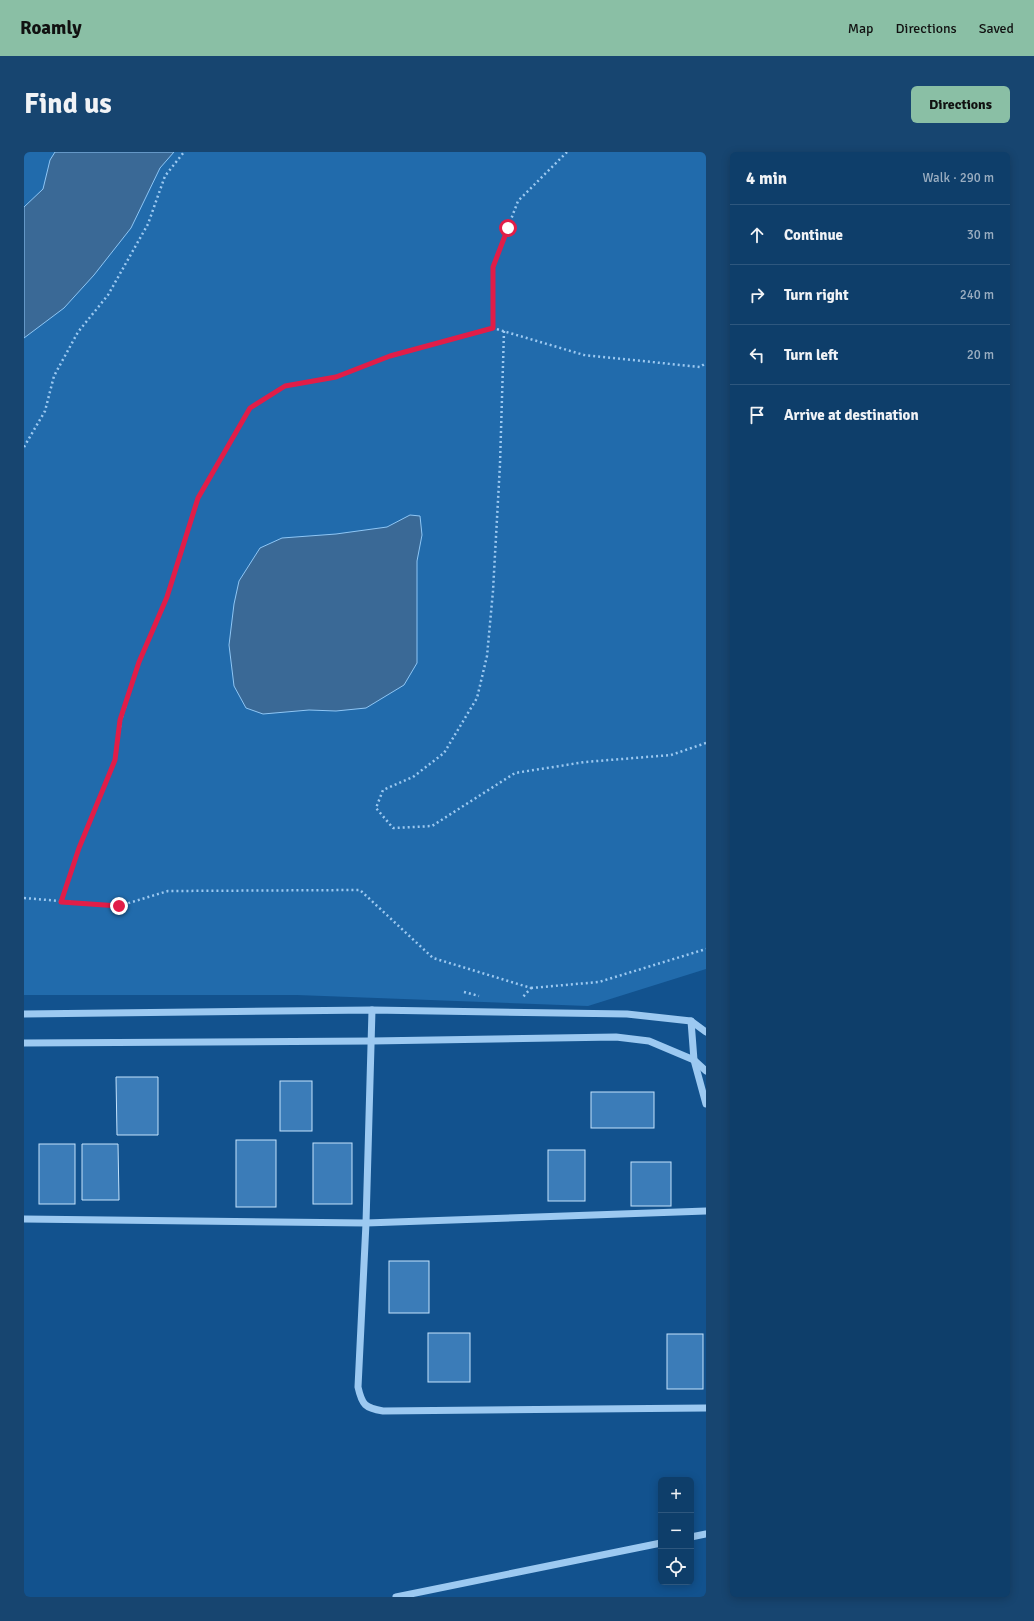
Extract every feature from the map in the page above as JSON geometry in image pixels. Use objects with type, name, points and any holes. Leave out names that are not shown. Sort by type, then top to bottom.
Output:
[{"type":"street","points":[[24,1014],[372,1010],[627,1014],[691,1021],[706,1032]]},
{"type":"street","points":[[372,1010],[366,1223],[358,1387],[361,1401],[370,1409],[383,1411],[706,1408]]},
{"type":"street","points":[[691,1021],[694,1060],[706,1104]]},
{"type":"street","points":[[24,1043],[372,1042],[616,1037],[650,1041],[694,1060],[706,1071]]},
{"type":"street","points":[[24,1219],[366,1223],[706,1211]]},
{"type":"street","points":[[694,1536],[706,1534]]},
{"type":"street","points":[[396,1597],[658,1544]]},
{"type":"path","points":[[24,447],[46,410],[54,376],[78,332],[108,295],[148,224],[165,176],[184,152]]},
{"type":"path","points":[[493,328],[493,267],[518,201],[567,152]]},
{"type":"path","points":[[61,902],[79,848],[115,760],[120,720],[139,662],[167,597],[198,498],[250,408],[285,386],[336,377],[390,356],[493,328],[584,355],[700,367],[706,363]]},
{"type":"path","points":[[504,331],[500,464],[493,591],[487,656],[477,698],[444,753],[413,777],[383,790],[376,808],[393,828],[432,826],[515,773],[585,762],[671,755],[706,743]]},
{"type":"path","points":[[24,898],[119,906],[168,891],[360,890],[433,958],[530,988],[599,982],[706,949]]},
{"type":"path","points":[[517,1004],[530,988]]},
{"type":"path","points":[[464,992],[487,997]]},
{"type":"shaded area","points":[[24,152],[706,152],[706,969],[588,1006],[297,995],[24,995]]},
{"type":"shaded area","points":[[55,152],[174,152],[160,168],[131,228],[94,275],[64,308],[24,338],[24,207],[43,189],[50,160]]},
{"type":"shaded area","points":[[410,515],[420,516],[422,535],[417,561],[417,663],[404,685],[366,708],[336,711],[309,710],[263,714],[246,708],[234,686],[229,645],[234,604],[239,581],[260,548],[282,538],[336,534],[387,527]]},
{"type":"building","points":[[116,1077],[158,1077],[158,1135],[117,1135]]},
{"type":"building","points":[[280,1081],[312,1081],[312,1131],[280,1131]]},
{"type":"building","points":[[591,1092],[654,1092],[654,1128],[591,1128]]},
{"type":"building","points":[[236,1140],[276,1140],[276,1207],[236,1207]]},
{"type":"building","points":[[313,1143],[352,1143],[352,1204],[313,1204]]},
{"type":"building","points":[[39,1144],[75,1144],[75,1204],[39,1204]]},
{"type":"building","points":[[82,1144],[118,1144],[119,1200],[82,1200]]},
{"type":"building","points":[[548,1150],[585,1150],[585,1201],[548,1201]]},
{"type":"building","points":[[631,1162],[671,1162],[671,1206],[631,1206]]},
{"type":"building","points":[[389,1261],[429,1261],[429,1313],[389,1313]]},
{"type":"building","points":[[428,1333],[470,1333],[470,1382],[428,1382]]},
{"type":"building","points":[[667,1334],[703,1334],[703,1389],[667,1389]]},
{"type":"route","points":[[119,906],[61,902],[79,848],[115,760],[120,720],[139,662],[167,597],[198,498],[250,408],[285,386],[336,377],[390,356],[493,328],[493,267],[508,228]]}]
